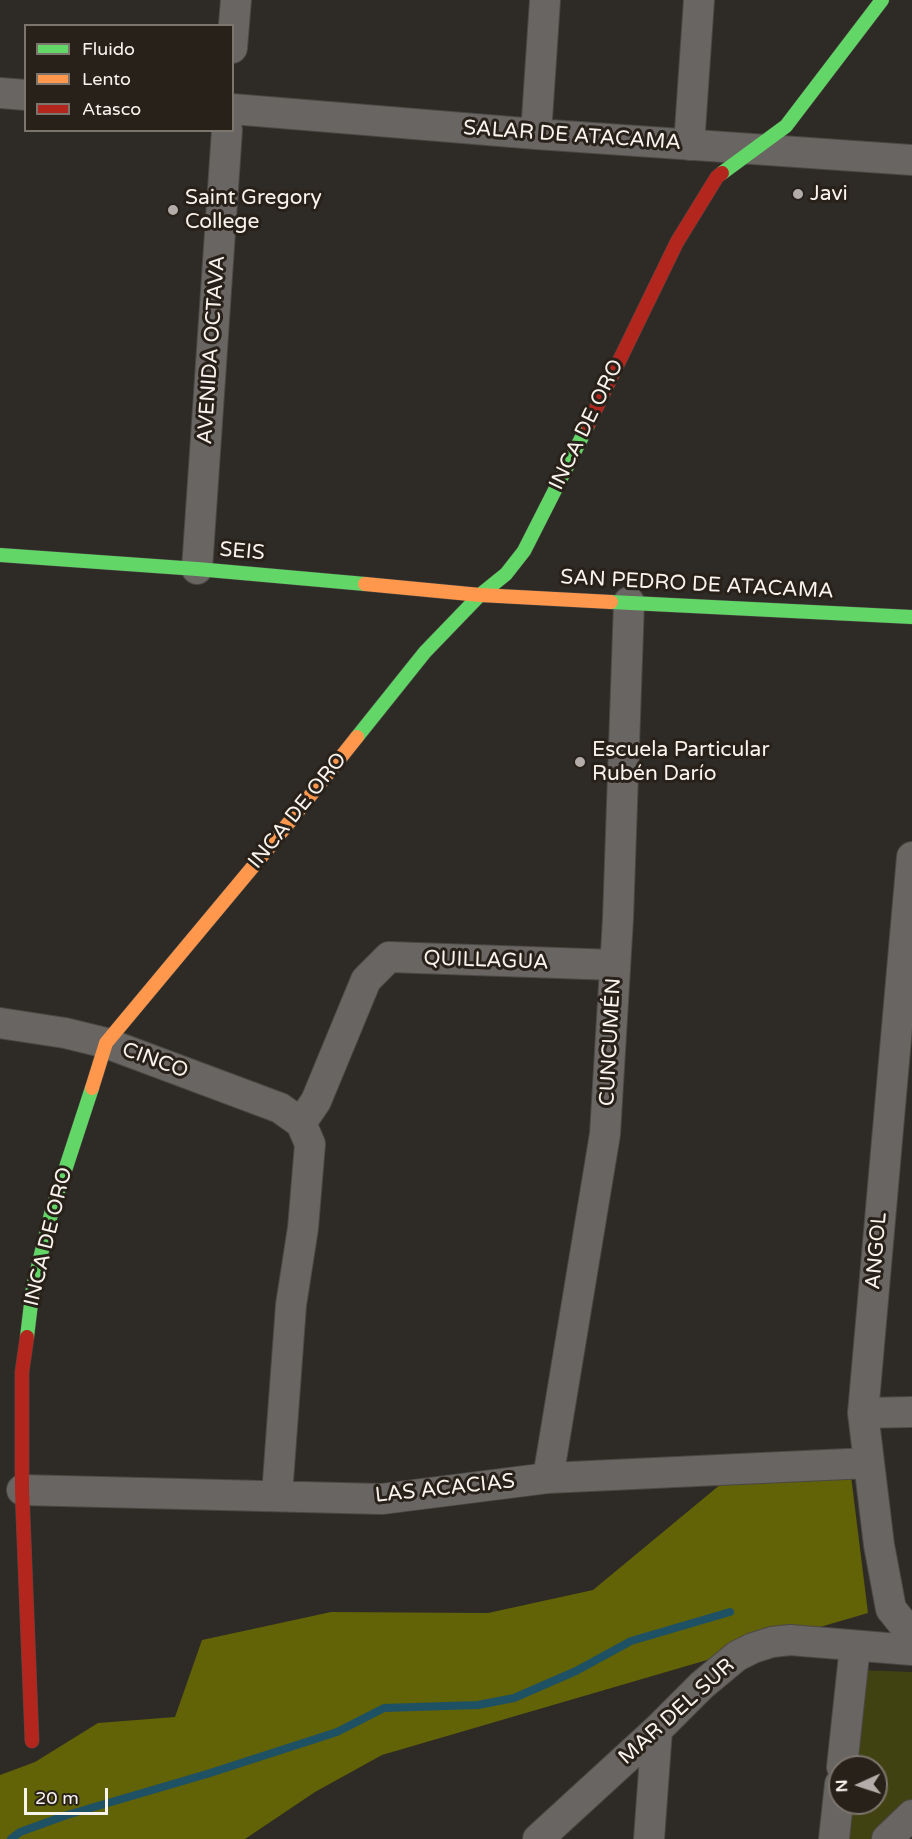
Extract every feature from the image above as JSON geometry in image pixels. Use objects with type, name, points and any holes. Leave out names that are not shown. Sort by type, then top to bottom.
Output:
[{"type":"street","points":[[234,24],[236,0]]},
{"type":"street","points":[[536,135],[545,0]]},
{"type":"street","points":[[689,145],[699,0]]},
{"type":"street","name":"INCA DE ORO","points":[[32,1741],[22,1490],[22,1372],[33,1287],[52,1210],[106,1043],[271,845],[425,651],[480,595],[506,574],[524,551],[677,242],[717,177],[786,126],[882,0]]},
{"type":"street","points":[[0,93],[24,95]]},
{"type":"street","name":"SALAR DE ATACAMA","points":[[234,109],[536,135],[912,159]]},
{"type":"street","name":"AVENIDA OCTAVA","points":[[197,569],[227,132]]},
{"type":"street","name":"SEIS","points":[[0,555],[197,569],[480,595]]},
{"type":"street","name":"SAN PEDRO DE ATACAMA","points":[[480,595],[912,617]]},
{"type":"street","name":"CUNCUMÉN","points":[[548,1478],[605,1134],[615,965],[629,602]]},
{"type":"street","name":"ANGOL","points":[[912,858],[908,951],[863,1413],[883,1570],[891,1609],[912,1635]]},
{"type":"street","name":"QUILLAGUA","points":[[301,1123],[316,1101],[366,980],[388,957],[615,965]]},
{"type":"street","name":"CINCO","points":[[0,1023],[106,1043],[280,1108],[301,1123]]},
{"type":"street","points":[[277,1495],[291,1305],[303,1228],[310,1144],[301,1123]]},
{"type":"street","points":[[863,1413],[912,1412]]},
{"type":"street","name":"LAS ACACIAS","points":[[22,1490],[382,1499],[548,1478],[868,1463]]},
{"type":"street","name":"MAR DEL SUR","points":[[538,1839],[708,1680],[737,1656],[771,1642],[790,1640],[912,1650]]},
{"type":"street","points":[[843,1755],[855,1646]]},
{"type":"street","points":[[649,1839],[657,1730]]},
{"type":"street","points":[[834,1839],[837,1815]]},
{"type":"street","points":[[887,1839],[912,1815]]},
{"type":"shaded area","points":[[851,1476],[868,1613],[382,1755],[315,1792],[245,1839],[0,1839],[0,1775],[35,1762],[98,1723],[175,1717],[202,1640],[331,1612],[488,1613],[593,1590],[721,1484]]},
{"type":"shaded area","points":[[859,1670],[912,1672],[912,1800],[871,1839],[845,1839],[847,1815],[888,1815],[888,1755],[852,1755]]},
{"type":"waterway","points":[[11,1839],[20,1832],[67,1815],[207,1774],[337,1732],[384,1708],[478,1705],[514,1698],[576,1671],[631,1641],[730,1612]]},
{"type":"traffic: fast","points":[[722,173],[786,126],[882,0]]},
{"type":"traffic: fast","points":[[357,737],[425,652],[480,595],[506,574],[524,551],[588,425]]},
{"type":"traffic: fast","points":[[0,555],[365,584]]},
{"type":"traffic: fast","points":[[611,602],[912,617]]},
{"type":"traffic: fast","points":[[27,1337],[33,1287],[52,1210],[92,1088]]},
{"type":"traffic: slow","points":[[365,584],[480,595],[611,602]]},
{"type":"traffic: slow","points":[[92,1088],[106,1043],[271,845],[357,737]]},
{"type":"traffic: jam","points":[[588,425],[677,242],[717,177],[722,173]]},
{"type":"traffic: jam","points":[[27,1337],[22,1372],[22,1490],[32,1741]]},
{"type":"place","name":"Javi","points":[[798,194]]},
{"type":"place","name":"Saint Gregory College","points":[[173,210]]},
{"type":"place","name":"Escuela Particular Rubén Darío","points":[[580,762]]}]
